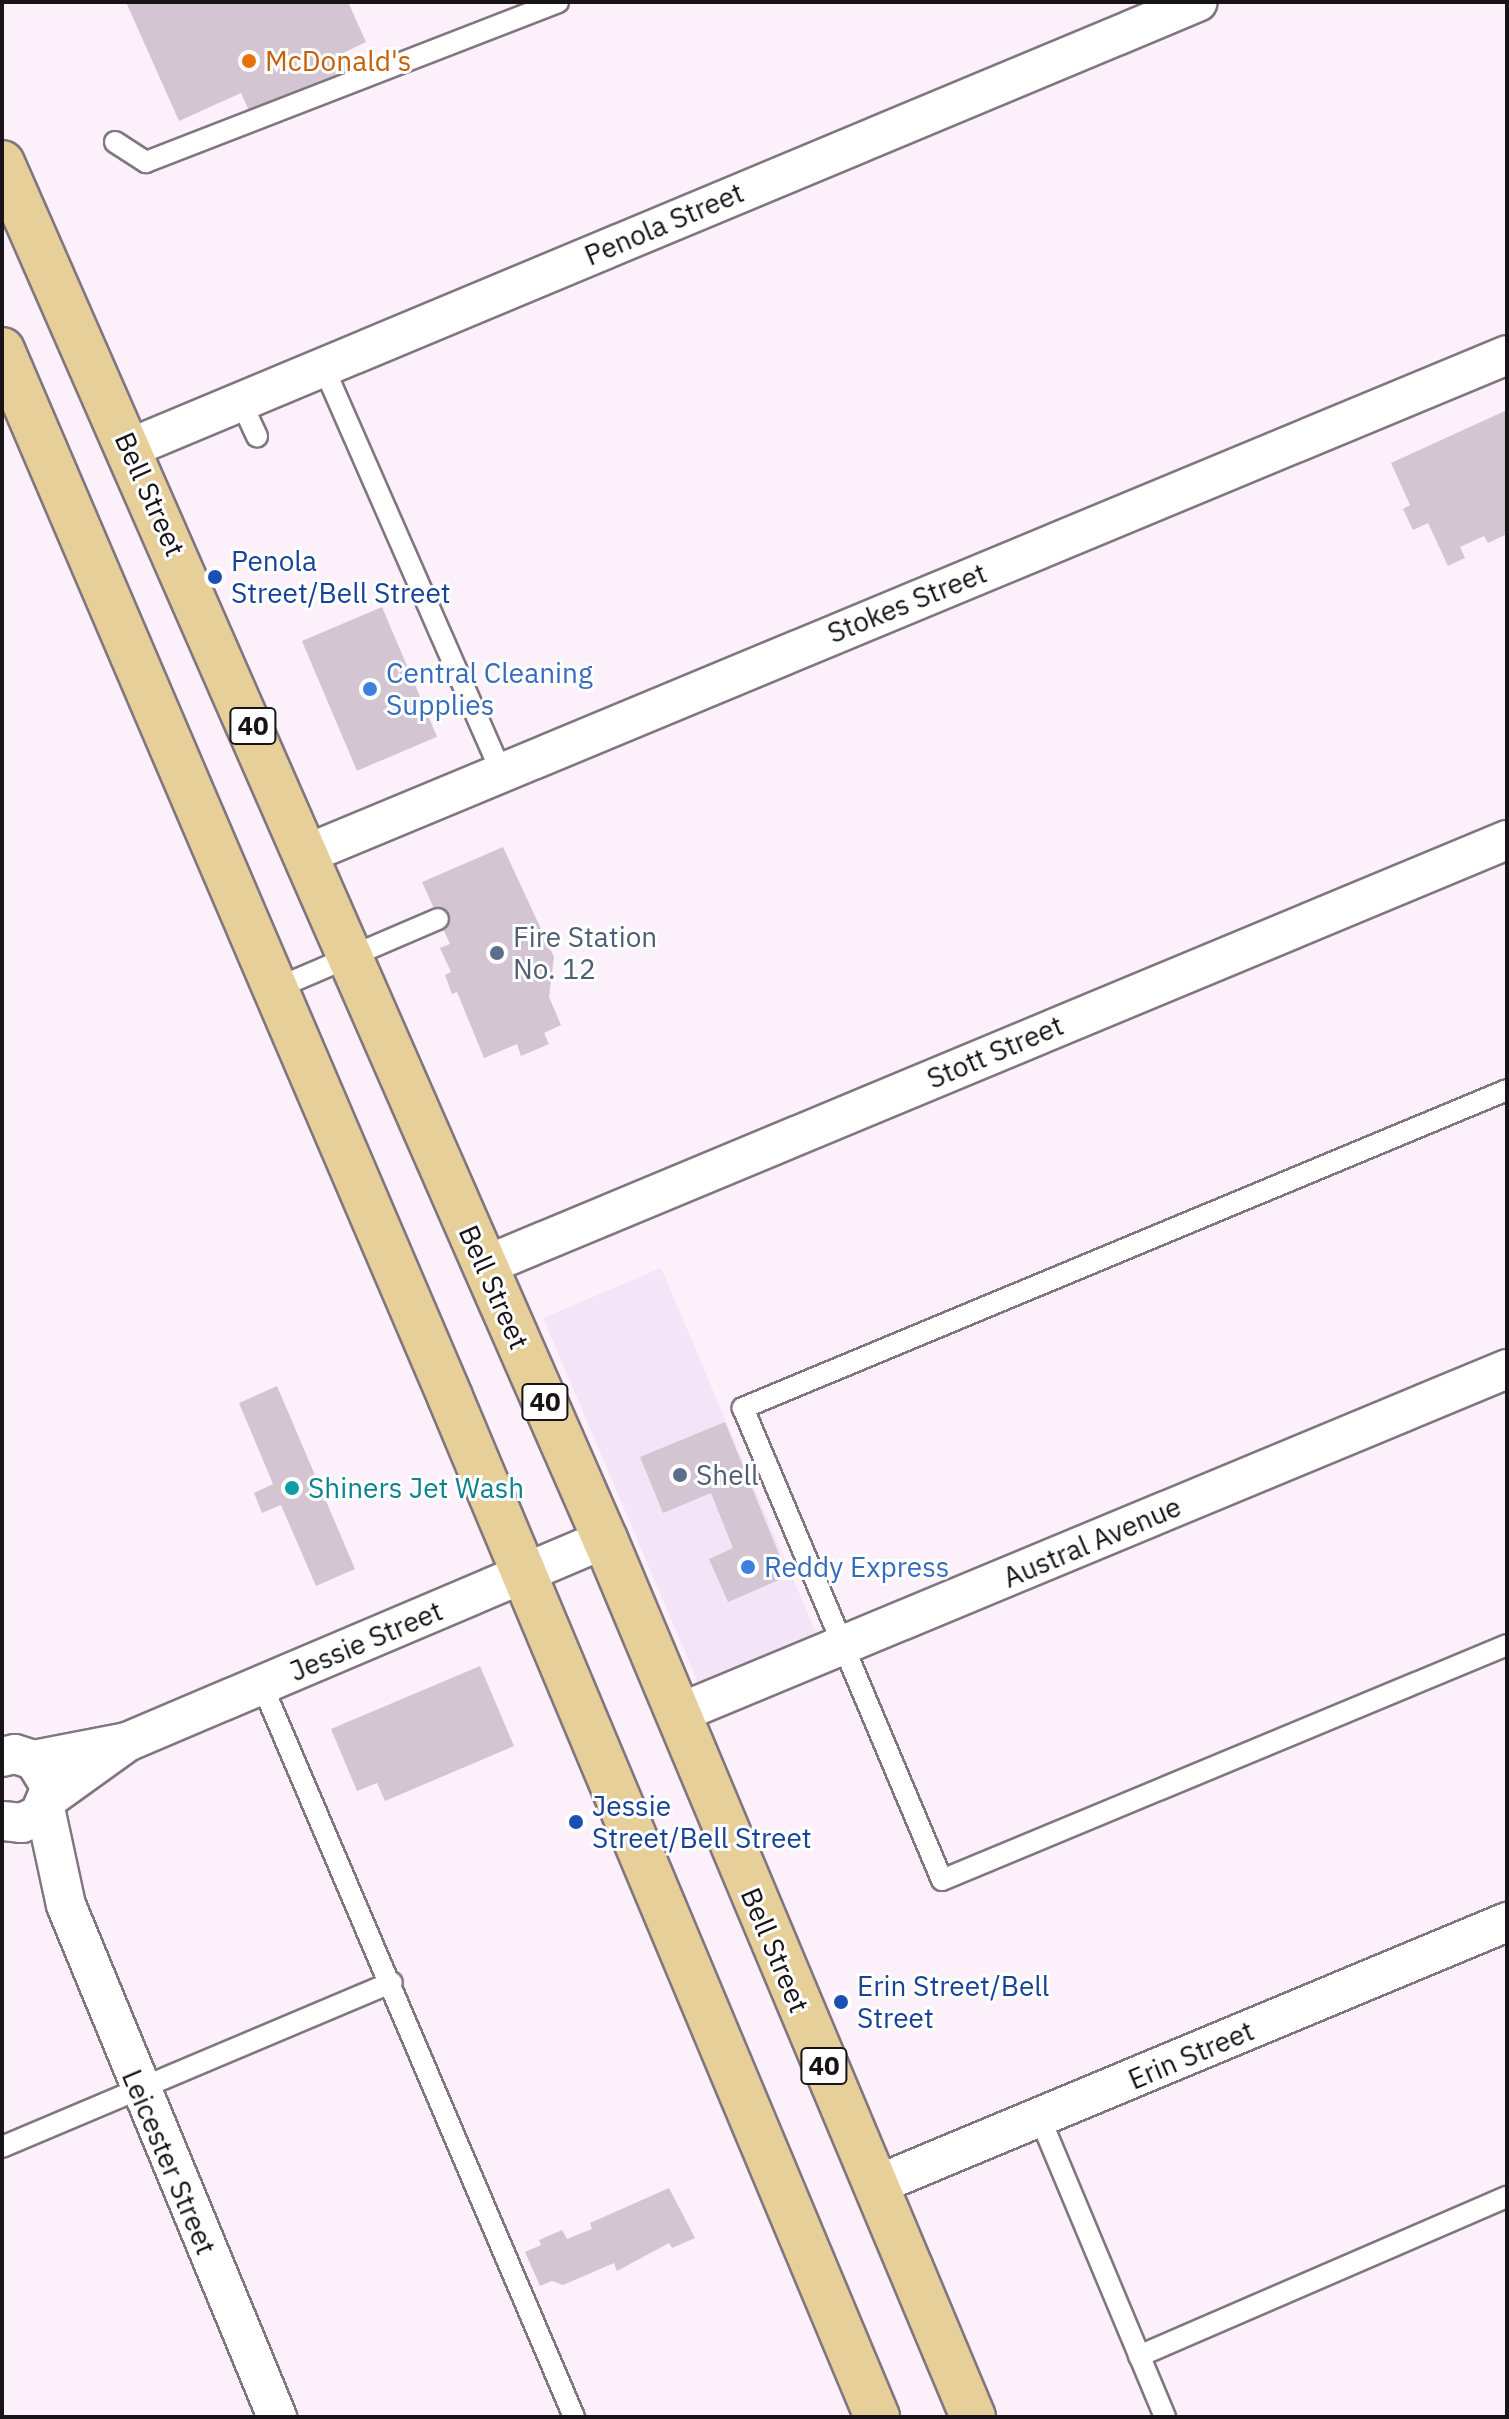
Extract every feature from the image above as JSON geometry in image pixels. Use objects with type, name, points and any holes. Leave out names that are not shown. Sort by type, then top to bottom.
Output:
[{"type":"highway","name":"Bell Street","points":[[2,163],[309,853],[484,1266],[605,1539],[973,2417]]},
{"type":"highway","points":[[2,350],[277,988],[877,2417]]},
{"type":"street","name":"Penola Street","points":[[130,448],[1198,2]]},
{"type":"street","name":"Stokes Street","points":[[309,853],[1507,355]]},
{"type":"street","name":"Stott Street","points":[[484,1266],[1507,840]]},
{"type":"street","name":"Austral Avenue","points":[[677,1714],[1507,1369]]},
{"type":"street","name":"Jessie Street","points":[[27,1812],[127,1742],[605,1539]]},
{"type":"street","points":[[2,1724],[20,1758]]},
{"type":"street","name":"Jessie Street","points":[[20,1758],[127,1742]]},
{"type":"street","name":"Leicester Street","points":[[20,1758],[48,1776],[27,1812],[138,2089],[277,2417]]},
{"type":"street","name":"Erin Street","points":[[874,2186],[1507,1922]]},
{"type":"lane","points":[[115,142],[146,162],[558,2]]},
{"type":"lane","points":[[323,366],[501,771]]},
{"type":"lane","points":[[241,402],[257,437]]},
{"type":"lane","points":[[277,988],[438,919]]},
{"type":"lane","points":[[1507,1090],[743,1408],[942,1880],[1507,1645]]},
{"type":"lane","points":[[262,1685],[392,1982],[574,2417]]},
{"type":"lane","points":[[2,2147],[392,1982]]},
{"type":"lane","points":[[1040,2118],[1165,2417]]},
{"type":"lane","points":[[1139,2356],[1507,2197]]},
{"type":"shaded area","name":"Shell","points":[[661,1268],[816,1633],[698,1683],[543,1318]]},
{"type":"building","name":"McDonald's","points":[[126,2],[348,2],[366,42],[343,53],[350,69],[250,113],[241,93],[179,121]]},
{"type":"building","points":[[1507,410],[1507,534],[1488,543],[1484,536],[1460,547],[1465,558],[1448,566],[1428,523],[1413,530],[1403,509],[1410,505],[1391,463]]},
{"type":"building","name":"Central Cleaning Supplies","points":[[382,607],[437,737],[357,771],[302,641]]},
{"type":"building","name":"Fire Station No. 12","points":[[503,847],[554,957],[549,997],[561,1025],[544,1033],[549,1044],[521,1056],[517,1044],[484,1058],[457,992],[452,994],[445,975],[451,972],[440,948],[450,944],[422,882]]},
{"type":"building","name":"Shiners Jet Wash","points":[[277,1386],[355,1569],[316,1586],[281,1505],[262,1513],[254,1493],[273,1484],[239,1403]]},
{"type":"building","points":[[725,1422],[788,1576],[728,1602],[709,1559],[733,1548],[711,1493],[663,1513],[640,1457]]},
{"type":"building","points":[[480,1666],[514,1746],[385,1801],[377,1783],[357,1791],[331,1729]]},
{"type":"building","points":[[669,2188],[695,2238],[672,2248],[669,2243],[617,2271],[614,2263],[563,2285],[552,2281],[540,2286],[525,2252],[541,2245],[539,2240],[562,2230],[567,2239],[592,2229],[590,2223]]},
{"type":"place","name":"McDonald's","points":[[249,61]]},
{"type":"place","name":"Penola Street/Bell Street","points":[[215,577]]},
{"type":"place","name":"Central Cleaning Supplies","points":[[370,689]]},
{"type":"place","name":"Fire Station No. 12","points":[[497,953]]},
{"type":"place","name":"Shell","points":[[680,1475]]},
{"type":"place","name":"Shiners Jet Wash","points":[[292,1488]]},
{"type":"place","name":"Reddy Express","points":[[748,1567]]},
{"type":"place","name":"Jessie Street/Bell Street","points":[[576,1822]]},
{"type":"place","name":"Erin Street/Bell Street","points":[[841,2002]]}]
